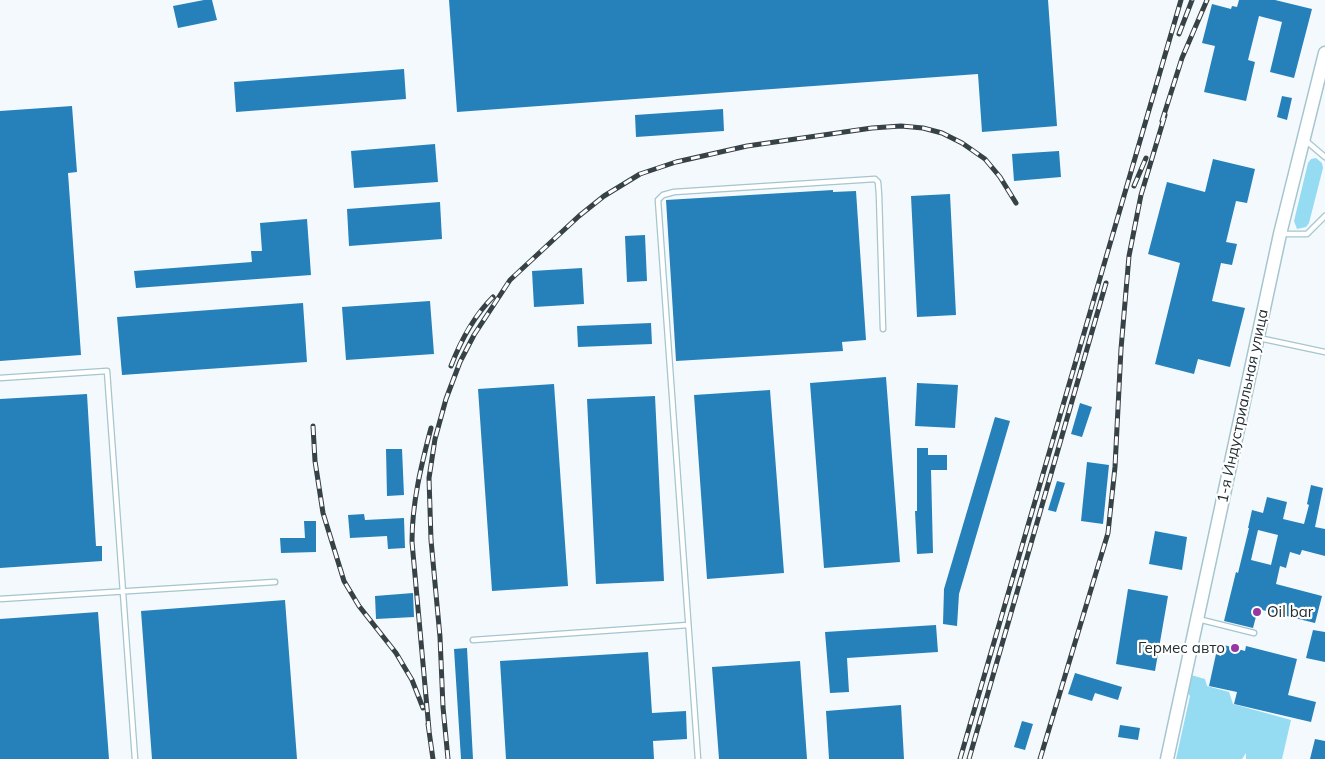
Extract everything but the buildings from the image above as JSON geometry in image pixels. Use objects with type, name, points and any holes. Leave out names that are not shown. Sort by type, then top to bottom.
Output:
[{"type":"main road","name":"1-я Индустриальная улица","points":[[1167,759],[1280,234],[1325,53]]},
{"type":"lane","points":[[1304,139],[1325,157]]},
{"type":"lane","points":[[698,759],[658,200],[663,195],[674,192],[875,178],[878,182],[880,195],[883,329]]},
{"type":"lane","points":[[1280,234],[1307,234],[1325,216]]},
{"type":"lane","points":[[1258,338],[1325,352]]},
{"type":"lane","points":[[0,378],[107,371],[135,759]]},
{"type":"lane","points":[[0,599],[275,582]]},
{"type":"lane","points":[[1197,619],[1254,633]]},
{"type":"lane","points":[[473,640],[688,625]]},
{"type":"shaded area","points":[[1316,158],[1322,163],[1323,168],[1309,223],[1306,227],[1297,229],[1294,221],[1308,163],[1311,159]]},
{"type":"shaded area","points":[[1191,675],[1205,679],[1207,686],[1229,692],[1233,704],[1291,720],[1282,759],[1246,759],[1246,753],[1242,759],[1176,759],[1190,696],[1186,689]]},
{"type":"railway","points":[[960,759],[1181,0]]},
{"type":"railway","points":[[1179,34],[1192,0]]},
{"type":"railway","points":[[1162,121],[1182,58],[1207,0]]},
{"type":"railway","points":[[1040,759],[1108,533],[1115,467],[1121,349],[1129,256],[1141,195],[1165,115]]},
{"type":"railway","points":[[448,759],[431,540],[429,478],[435,439],[446,399],[460,362],[474,335],[510,280],[579,216],[604,196],[640,174],[676,162],[747,146],[872,128],[901,126],[923,128],[942,133],[962,143],[985,159],[1000,177],[1016,203]]},
{"type":"railway","points":[[1134,186],[1146,158]]},
{"type":"railway","points":[[969,759],[1106,283]]},
{"type":"railway","points":[[451,366],[468,329],[493,297]]},
{"type":"railway","points":[[313,426],[315,461],[323,513],[344,581],[359,606],[396,653],[412,680],[423,708]]},
{"type":"railway","points":[[429,730],[412,527],[415,499],[431,428]]},
{"type":"railway","points":[[428,724],[433,759]]},
{"type":"place","name":"Oil bar","points":[[1257,612]]},
{"type":"place","name":"Гермес авто","points":[[1235,648]]}]
